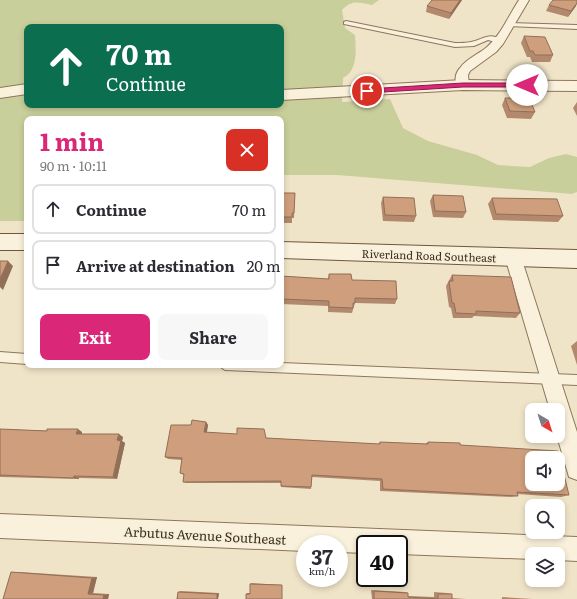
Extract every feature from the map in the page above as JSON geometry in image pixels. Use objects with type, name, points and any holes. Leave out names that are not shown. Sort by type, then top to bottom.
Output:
[{"type":"street","points":[[463,85],[462,75],[465,69],[499,41],[524,0]]},
{"type":"street","points":[[284,95],[463,85],[577,86]]},
{"type":"street","points":[[0,93],[24,90]]},
{"type":"street","points":[[0,242],[24,242]]},
{"type":"street","name":"Riverland Road Southeast","points":[[284,250],[577,259]]},
{"type":"street","points":[[513,257],[577,469]]},
{"type":"street","name":"Arbutus Avenue Southeast","points":[[0,526],[577,549]]},
{"type":"lane","points":[[346,23],[455,45],[474,44],[487,38],[496,39],[499,41]]},
{"type":"lane","points":[[509,25],[577,27]]},
{"type":"lane","points":[[0,357],[24,359]]},
{"type":"lane","points":[[284,368],[577,380]]},
{"type":"green space","points":[[0,0],[379,0],[372,5],[352,3],[342,10],[345,28],[355,35],[356,47],[354,65],[348,75],[343,78],[342,102],[390,99],[403,128],[428,141],[477,155],[498,165],[530,167],[549,158],[566,154],[577,157],[577,192],[572,194],[337,175],[284,175],[284,116],[24,116],[24,221],[0,221]]},
{"type":"building","points":[[432,0],[460,0],[451,13],[427,6]]},
{"type":"building","points":[[553,0],[577,0],[577,3],[571,11],[549,5]]},
{"type":"building","points":[[524,36],[545,37],[553,55],[535,55],[533,51],[530,51]]},
{"type":"building","points":[[505,98],[529,98],[535,112],[510,111]]},
{"type":"building","points":[[284,193],[295,193],[294,213],[292,213],[292,217],[284,217]]},
{"type":"building","points":[[433,195],[463,196],[466,212],[435,211]]},
{"type":"building","points":[[383,197],[414,198],[416,216],[385,215]]},
{"type":"building","points":[[492,198],[557,199],[563,216],[496,214]]},
{"type":"building","points":[[0,261],[8,261],[0,279]]},
{"type":"building","points":[[329,274],[351,274],[352,280],[396,281],[397,299],[355,298],[353,308],[329,307],[329,301],[284,299],[284,276],[329,279]]},
{"type":"building","points":[[452,275],[511,277],[520,313],[476,311],[476,314],[456,313],[454,303],[452,303],[449,281],[453,281]]},
{"type":"building","points":[[192,420],[206,422],[204,432],[237,434],[237,428],[264,429],[266,438],[380,444],[380,442],[428,444],[428,442],[460,443],[460,445],[558,451],[525,451],[525,491],[565,491],[565,479],[569,495],[517,492],[518,496],[383,489],[382,479],[312,475],[311,487],[281,486],[281,481],[183,482],[184,474],[180,473],[182,458],[165,457],[171,425],[191,425]]},
{"type":"building","points":[[0,429],[47,431],[47,429],[78,429],[76,434],[119,434],[117,440],[121,441],[113,477],[74,476],[73,478],[0,475]]},
{"type":"building","points":[[11,572],[92,578],[88,594],[104,595],[103,599],[3,599]]},
{"type":"building","points":[[250,584],[282,585],[282,599],[246,599],[246,594],[250,594]]},
{"type":"building","points":[[374,591],[408,593],[408,597],[438,599],[374,599]]},
{"type":"building","points":[[178,592],[217,594],[217,599],[177,599]]},
{"type":"building","points":[[438,594],[452,594],[452,599],[438,599]]},
{"type":"route","points":[[367,91],[463,85],[527,85]]}]
